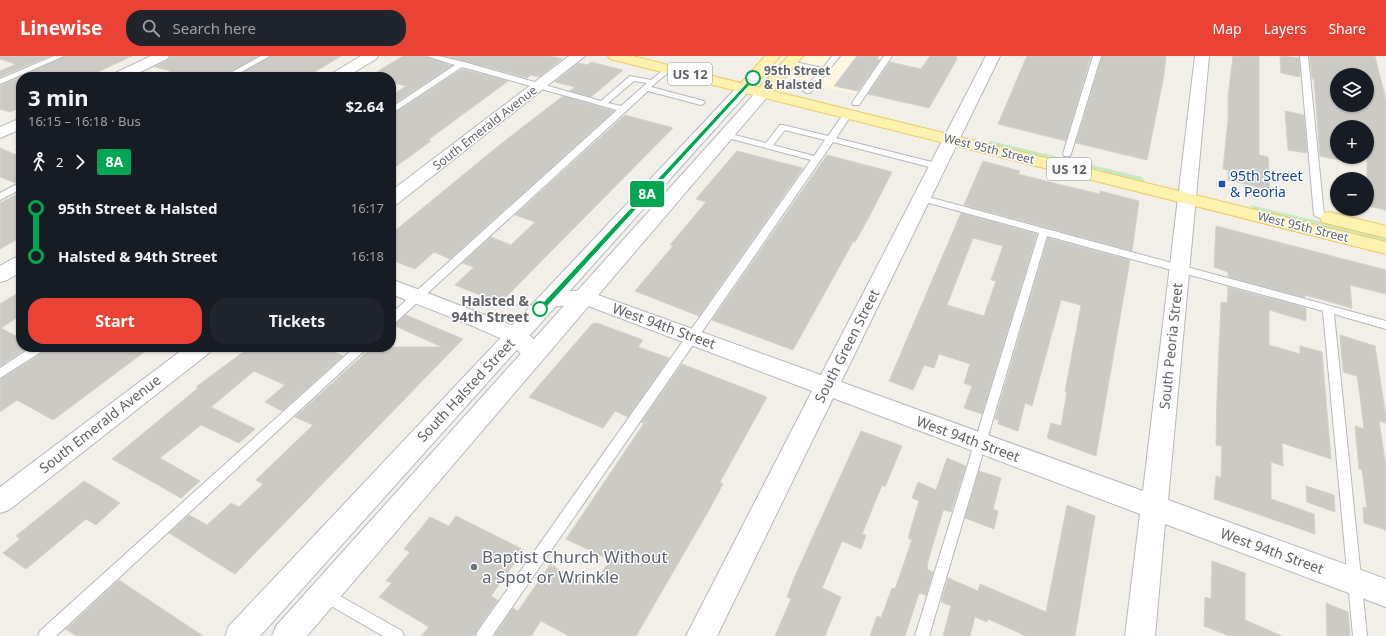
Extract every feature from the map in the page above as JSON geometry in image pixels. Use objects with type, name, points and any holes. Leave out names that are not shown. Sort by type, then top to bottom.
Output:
[{"type":"main road","name":"West 95th Street","points":[[615,56],[665,62],[1187,191],[1319,215],[1386,232]]},
{"type":"main road","name":"South Halsted Street","points":[[758,85],[774,56]]},
{"type":"main road","name":"South Halsted Street","points":[[758,85],[793,59]]},
{"type":"main road","name":"West 95th Street","points":[[758,85],[807,91],[852,108]]},
{"type":"main road","name":"West 95th Street","points":[[954,134],[1067,154],[1187,191],[1386,248]]},
{"type":"street","points":[[128,72],[162,56]]},
{"type":"street","points":[[344,72],[371,56]]},
{"type":"street","name":"South Emerald Avenue","points":[[396,196],[578,56]]},
{"type":"street","name":"South Green Street","points":[[701,636],[993,56]]},
{"type":"street","name":"South Peoria Street","points":[[1140,636],[1202,56]]},
{"type":"street","name":"South Halsted Street","points":[[287,636],[584,296],[727,135],[758,85]]},
{"type":"street","name":"South Halsted Street","points":[[240,636],[549,300],[758,85]]},
{"type":"street","points":[[2,131],[16,125]]},
{"type":"street","points":[[2,131],[16,136]]},
{"type":"street","points":[[0,275],[16,266]]},
{"type":"street","points":[[396,288],[516,336],[534,353]]},
{"type":"street","name":"West 94th Street","points":[[549,300],[584,296],[1386,593]]},
{"type":"street","name":"South Emerald Avenue","points":[[0,502],[195,352]]},
{"type":"lane","points":[[23,72],[60,56]]},
{"type":"lane","points":[[236,72],[266,56]]},
{"type":"lane","points":[[430,56],[623,109]]},
{"type":"lane","points":[[807,91],[836,56]]},
{"type":"lane","points":[[483,636],[888,56]]},
{"type":"lane","points":[[1067,154],[1097,56]]},
{"type":"lane","points":[[1304,56],[1319,215]]},
{"type":"lane","points":[[793,59],[824,70]]},
{"type":"lane","points":[[396,315],[649,85],[665,62]]},
{"type":"lane","points":[[396,109],[461,64]]},
{"type":"lane","points":[[0,82],[16,75]]},
{"type":"lane","points":[[603,104],[633,78],[701,103]]},
{"type":"lane","points":[[768,146],[783,127],[937,166]]},
{"type":"lane","points":[[727,135],[816,159]]},
{"type":"lane","points":[[0,197],[16,189]]},
{"type":"lane","points":[[921,198],[1386,325]]},
{"type":"lane","points":[[922,636],[1044,231]]},
{"type":"lane","points":[[1328,309],[1360,636]]},
{"type":"lane","points":[[0,374],[33,352]]},
{"type":"lane","points":[[45,636],[357,352]]},
{"type":"lane","points":[[324,594],[397,636]]},
{"type":"shaded area","points":[[806,56],[883,56],[855,94],[787,77]]},
{"type":"green space","points":[[991,141],[1142,177],[1145,181],[1141,182],[992,145],[989,143]]},
{"type":"green space","points":[[1250,205],[1386,237],[1386,242],[1253,209]]},
{"type":"building","points":[[0,56],[50,56],[0,77],[0,71],[16,64],[0,59]]},
{"type":"building","points":[[65,56],[132,56],[98,72],[30,72]]},
{"type":"building","points":[[170,56],[258,56],[231,72],[169,72],[171,71],[155,67],[168,60]]},
{"type":"building","points":[[271,56],[341,56],[314,72],[244,72]]},
{"type":"building","points":[[403,56],[425,56],[452,66],[396,103],[396,93],[406,86],[396,83],[396,72],[377,72]]},
{"type":"building","points":[[445,56],[550,56],[562,59],[539,77],[531,75],[527,78]]},
{"type":"building","points":[[857,56],[879,56],[877,59],[880,60],[858,91],[834,86]]},
{"type":"building","points":[[930,56],[957,56],[957,59],[929,108],[868,94],[890,62],[921,69]]},
{"type":"building","points":[[1027,56],[1091,56],[1066,141],[998,124]]},
{"type":"building","points":[[1102,56],[1166,56],[1164,75],[1147,160],[1076,143]]},
{"type":"building","points":[[1233,56],[1259,56],[1259,155],[1268,157],[1270,190],[1228,180],[1228,170],[1223,169],[1228,120],[1228,96]]},
{"type":"building","points":[[1280,56],[1299,58],[1300,77],[1281,73]]},
{"type":"building","points":[[1310,56],[1375,56],[1386,100],[1386,210],[1374,207],[1374,172],[1367,172],[1367,164],[1374,164],[1374,120],[1330,120],[1330,158],[1320,156],[1314,79],[1312,79]]},
{"type":"building","points":[[591,62],[623,70],[591,97],[570,91],[575,87],[555,82],[578,63],[587,65]]},
{"type":"building","points":[[462,69],[508,81],[428,140],[431,141],[396,166],[396,112]]},
{"type":"building","points":[[16,79],[16,109],[10,112],[0,109],[0,86]]},
{"type":"building","points":[[563,96],[614,111],[450,259],[434,252],[415,269],[396,262],[396,230],[502,143]]},
{"type":"building","points":[[1285,111],[1304,115],[1307,153],[1288,150]]},
{"type":"building","points":[[625,115],[673,128],[500,303],[455,285],[474,267],[462,263],[491,237],[511,245],[535,222],[515,215]]},
{"type":"building","points":[[0,148],[16,155],[16,183],[0,177]]},
{"type":"building","points":[[737,151],[803,168],[699,316],[635,291],[673,246],[670,245],[706,202],[696,199]]},
{"type":"building","points":[[827,155],[892,172],[868,219],[855,242],[853,242],[793,350],[712,320]]},
{"type":"building","points":[[983,161],[1020,171],[1018,174],[1100,194],[1100,191],[1139,201],[1132,251],[964,205]]},
{"type":"building","points":[[16,195],[16,240],[0,249],[0,203]]},
{"type":"building","points":[[961,213],[1037,234],[982,414],[964,408],[972,386],[964,383],[970,364],[939,354],[934,368],[924,365],[913,390],[889,381]],"holes":[[[973,238],[1003,246],[991,280],[996,281],[984,316],[947,305]]]},
{"type":"building","points":[[1216,226],[1386,270],[1386,294],[1350,285],[1352,308],[1305,295],[1305,298],[1228,277],[1228,272],[1214,267]]},
{"type":"building","points":[[1048,238],[1130,260],[1096,456],[1047,438],[1051,423],[1061,426],[1067,392],[1065,392],[1081,305],[1061,300],[1032,406],[1025,403],[1018,431],[998,424],[999,420],[995,419]]},
{"type":"building","points":[[1228,287],[1306,308],[1306,321],[1269,310],[1269,345],[1300,354],[1300,346],[1322,352],[1331,459],[1282,443],[1283,466],[1271,462],[1271,499],[1314,514],[1315,534],[1214,499],[1216,476],[1221,478],[1222,446],[1216,445],[1221,302],[1227,303]]},
{"type":"building","points":[[16,294],[16,318],[1,328],[16,336],[16,352],[21,352],[0,366],[0,304]]},
{"type":"building","points":[[406,315],[463,339],[235,574],[169,533],[189,515],[207,525],[231,503],[239,507],[263,484],[256,480],[313,425],[295,417],[366,352],[396,352],[396,347],[442,347],[396,326],[396,323]]},
{"type":"building","points":[[597,323],[643,340],[638,347],[669,358],[628,417],[615,411],[603,428],[529,397],[592,324]]},
{"type":"building","points":[[1340,335],[1375,346],[1386,417],[1386,423],[1379,421],[1386,467],[1386,530],[1364,523],[1363,507],[1367,508],[1362,470],[1359,469],[1355,426],[1364,429],[1360,396],[1357,376],[1343,372]]},
{"type":"building","points":[[43,352],[144,352],[53,420],[17,400],[0,412],[0,379]]},
{"type":"building","points":[[243,352],[335,352],[343,356],[282,411],[265,402],[285,385],[254,371],[211,407],[255,429],[239,443],[201,425],[160,458],[200,481],[181,498],[112,459],[198,388],[196,387]]},
{"type":"building","points":[[682,364],[767,397],[720,482],[723,484],[709,510],[636,636],[569,636],[541,621],[531,636],[494,636],[513,608],[518,611],[550,565],[593,586],[610,560],[566,539],[644,423],[641,422]]},
{"type":"building","points":[[861,431],[902,446],[885,487],[882,485],[862,534],[866,535],[861,549],[842,541],[822,588],[841,597],[825,636],[775,636],[791,599],[787,597],[795,576]]},
{"type":"building","points":[[947,458],[966,466],[951,512],[945,510],[943,511],[928,561],[927,569],[933,572],[926,595],[919,593],[905,636],[870,636],[877,616],[881,618],[892,588],[895,589],[912,540],[908,538],[919,501],[912,498],[918,482],[936,490]]},
{"type":"building","points":[[979,471],[1001,478],[993,509],[998,511],[994,529],[965,518]]},
{"type":"building","points":[[84,481],[120,503],[96,525],[86,519],[26,569],[3,553],[20,539],[16,536]]},
{"type":"building","points":[[1306,486],[1334,495],[1335,512],[1307,502]]},
{"type":"building","points":[[1067,505],[1095,516],[1075,636],[1026,636],[988,619],[987,622],[975,617],[970,636],[943,636],[951,606],[941,602],[948,578],[978,591],[980,584],[1046,612]]},
{"type":"building","points":[[456,516],[524,550],[491,596],[498,600],[477,630],[475,636],[421,636],[429,627],[379,597],[392,583],[386,581],[410,552],[404,549],[430,517],[449,526]]},
{"type":"building","points":[[1212,561],[1245,573],[1245,620],[1282,636],[1229,636],[1204,626],[1205,597],[1211,599]]},
{"type":"building","points":[[119,580],[203,636],[76,636],[66,629]]},
{"type":"building","points":[[1326,603],[1348,612],[1350,636],[1327,636]]},
{"type":"bus line","name":"8A","points":[[540,309],[753,78]]},
{"type":"place","name":"95th Street & Halsted","points":[[753,78]]},
{"type":"place","name":"95th Street & Peoria","points":[[1222,184]]},
{"type":"place","name":"Halsted & 94th Street","points":[[540,309]]},
{"type":"place","name":"Baptist Church Without a Spot or Wrinkle","points":[[474,567]]}]
